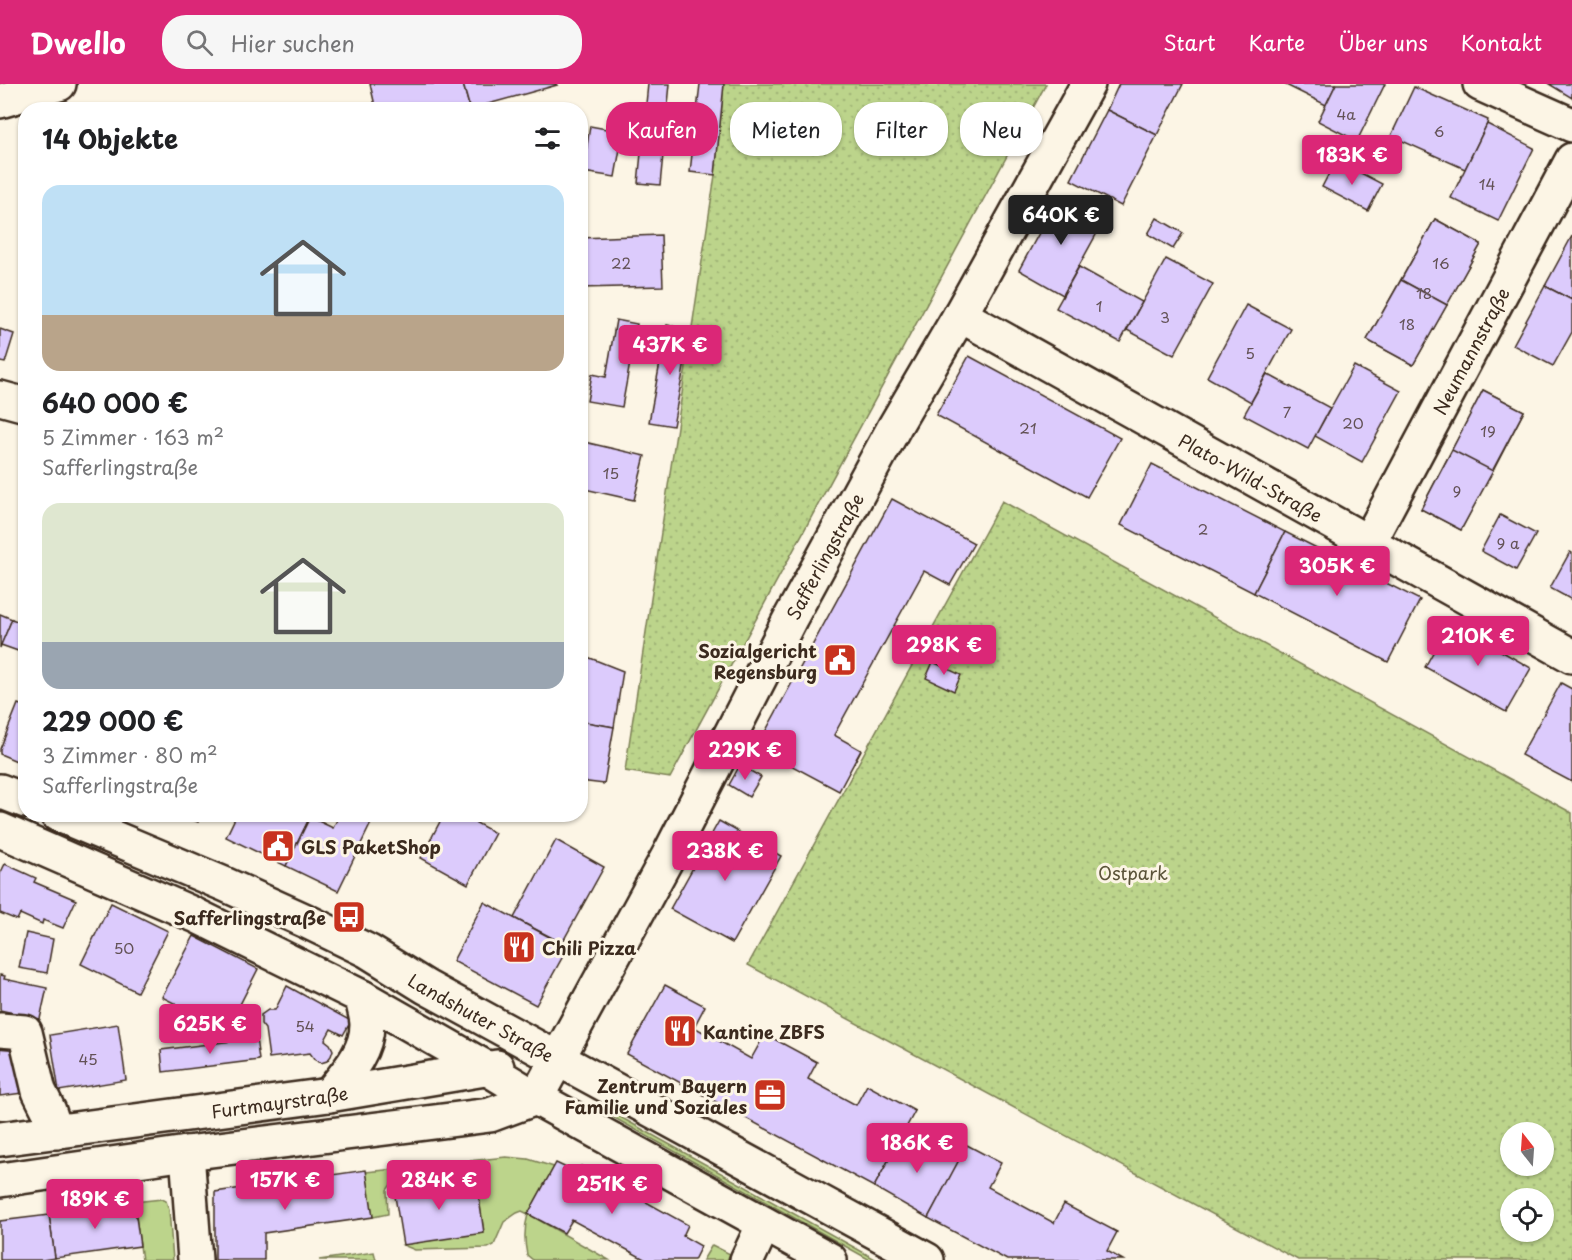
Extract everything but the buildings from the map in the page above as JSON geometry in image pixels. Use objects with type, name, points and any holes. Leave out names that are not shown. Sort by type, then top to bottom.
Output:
[{"type":"main road","points":[[0,101],[59,84]]},
{"type":"main road","name":"Safferlingstraße","points":[[536,1098],[670,851],[790,617],[1088,84]]},
{"type":"main road","points":[[1480,84],[1572,125]]},
{"type":"main road","name":"Neumannstraße","points":[[1368,543],[1572,160]]},
{"type":"main road","name":"Plato-Wild-Straße","points":[[960,315],[1572,656]]},
{"type":"main road","points":[[0,398],[18,403]]},
{"type":"main road","points":[[0,791],[18,798]]},
{"type":"main road","name":"Landshuter Straße","points":[[76,822],[306,921],[368,951],[426,987],[927,1260]]},
{"type":"main road","points":[[0,830],[195,915],[362,997],[536,1098],[830,1260]]},
{"type":"main road","points":[[329,1095],[350,1070],[365,1041],[367,1024],[362,997]]},
{"type":"main road","points":[[0,1030],[25,1032],[39,1091],[56,1132]]},
{"type":"main road","name":"Furtmayrstraße","points":[[0,1139],[329,1095],[558,1059]]},
{"type":"main road","points":[[0,1180],[187,1153],[490,1115],[536,1098]]},
{"type":"main road","points":[[187,1153],[195,1260]]},
{"type":"main road","points":[[747,1260],[764,1224]]},
{"type":"green space","points":[[724,84],[1046,84],[1036,102],[960,102],[960,156],[1007,156],[670,778],[625,771],[718,145]]},
{"type":"green space","name":"Ostpark","points":[[1002,501],[1572,813],[1572,1260],[1298,1260],[748,965]]},
{"type":"green space","points":[[613,1113],[877,1260],[870,1260],[611,1116]]},
{"type":"green space","points":[[506,1157],[528,1159],[554,1167],[528,1214],[522,1211],[504,1222],[494,1245],[488,1248],[415,1250],[403,1245],[484,1232],[476,1178],[444,1183],[441,1164]]},
{"type":"green space","points":[[416,1167],[418,1178],[392,1183],[387,1190],[388,1214],[373,1217],[366,1172]]},
{"type":"green space","points":[[162,1199],[166,1201],[169,1210],[173,1260],[142,1260],[134,1202]]},
{"type":"green space","points":[[528,1214],[609,1260],[533,1260],[527,1255],[525,1245]]},
{"type":"green space","points":[[712,1245],[730,1254],[727,1260],[703,1260]]},
{"type":"green space","points":[[374,1252],[376,1260],[319,1260]]},
{"type":"place","name":"Sozialgericht Regensburg","points":[[840,660]]},
{"type":"place","name":"GLS PaketShop","points":[[278,846]]},
{"type":"place","name":"Safferlingstraße","points":[[349,917]]},
{"type":"place","name":"Chili Pizza","points":[[519,947]]},
{"type":"place","name":"Kantine ZBFS","points":[[680,1031]]},
{"type":"place","name":"Zentrum Bayern Familie und Soziales","points":[[770,1095]]}]
